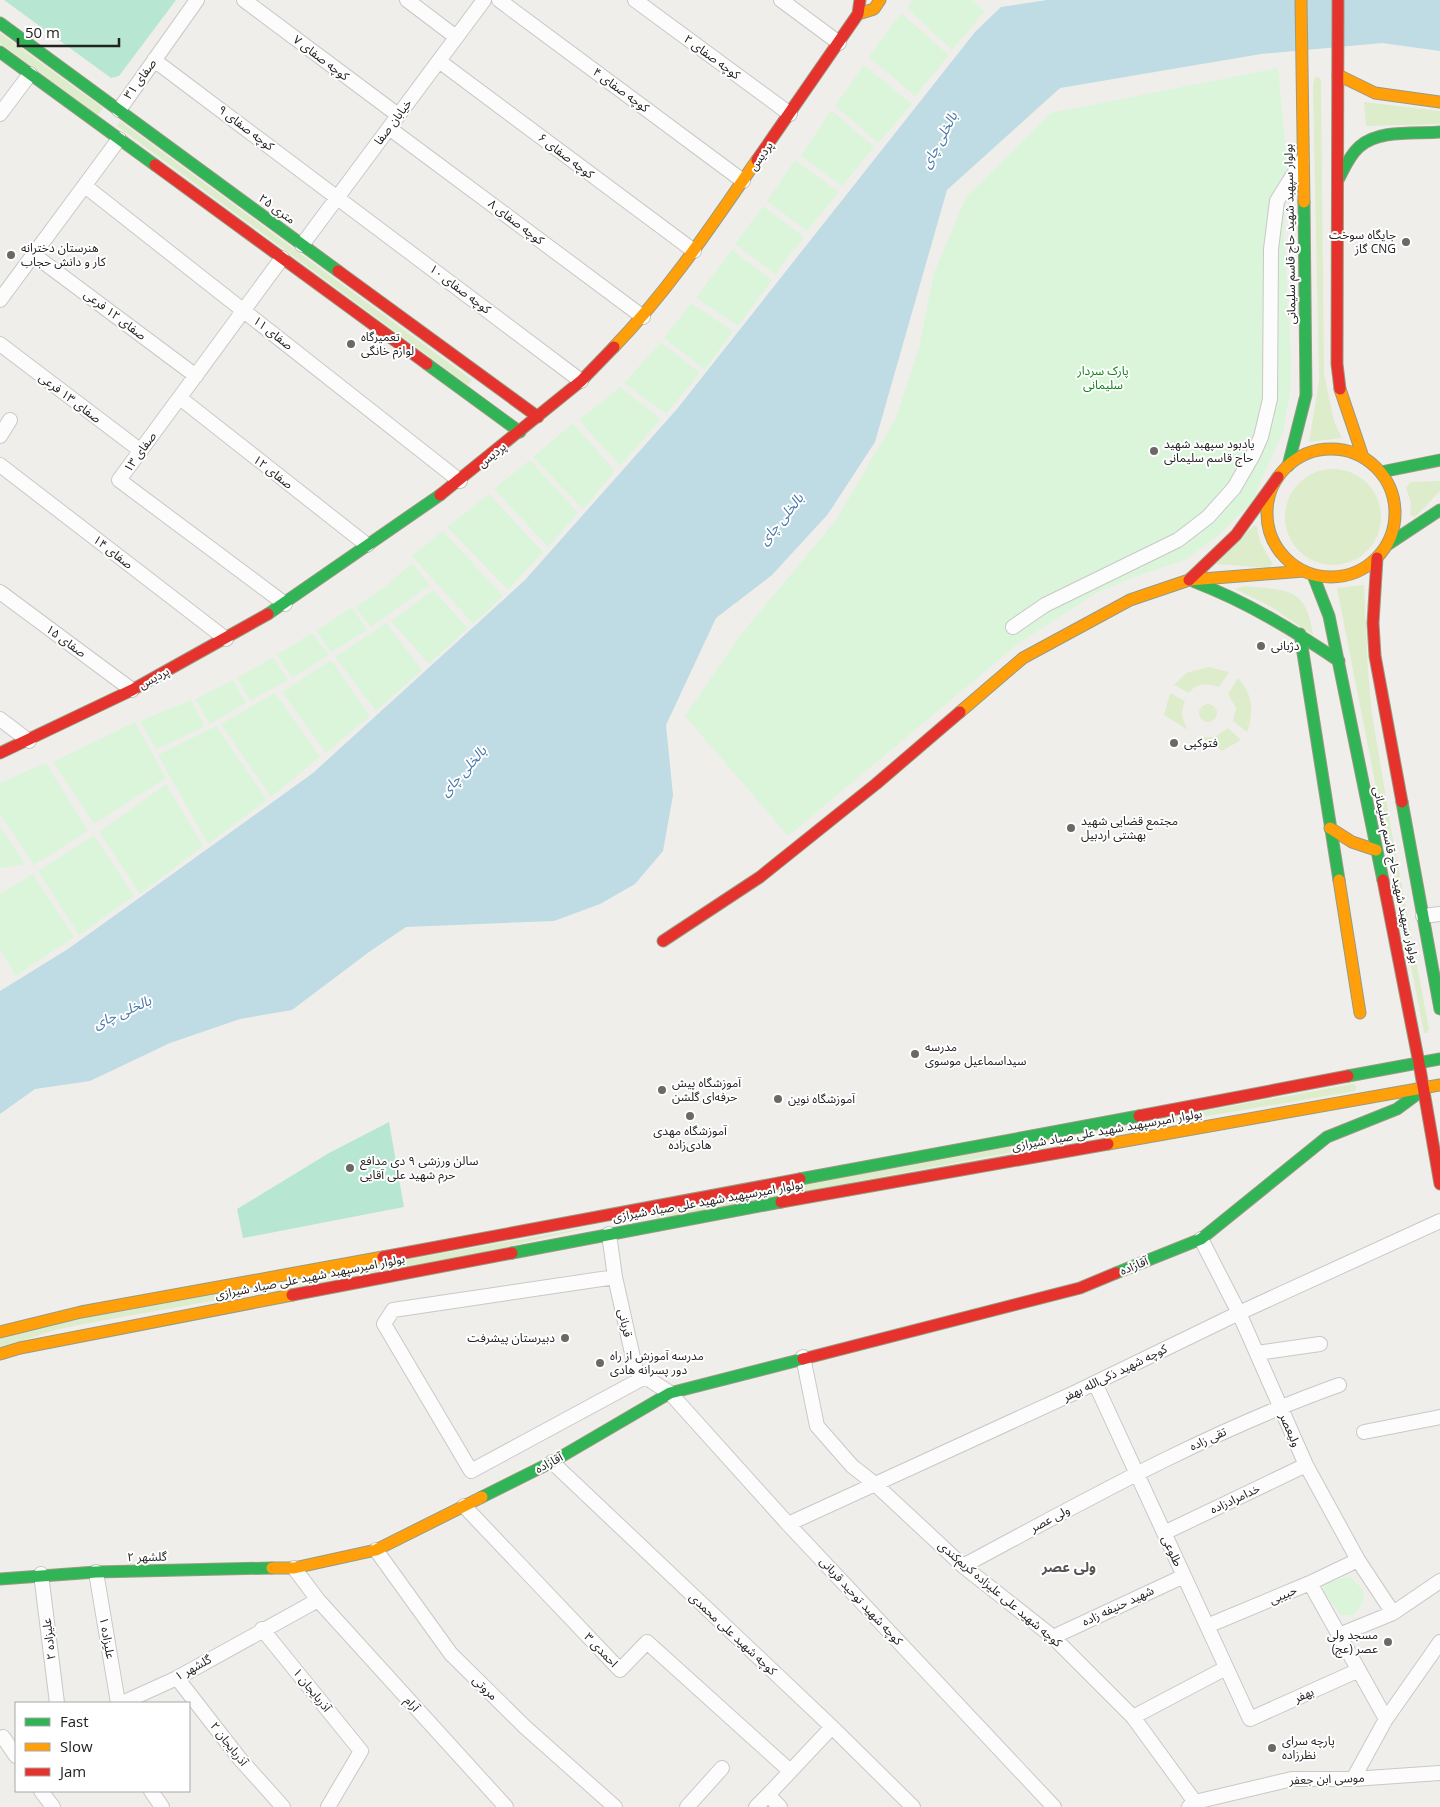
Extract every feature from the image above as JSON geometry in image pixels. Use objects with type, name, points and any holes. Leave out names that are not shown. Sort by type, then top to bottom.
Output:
[{"type":"street","name":"صفای ۳۱","points":[[119,110],[197,0]]},
{"type":"street","name":"کوچه صفای ۷","points":[[244,0],[398,115]]},
{"type":"street","points":[[407,0],[456,37]]},
{"type":"street","name":"خیابان صفا","points":[[302,245],[484,0]]},
{"type":"street","name":"کوچه صفای ۴","points":[[498,0],[743,181]]},
{"type":"street","name":"کوچه صفای ۲","points":[[635,0],[790,114]]},
{"type":"street","points":[[782,0],[839,43]]},
{"type":"street","name":"پردیس","points":[[0,753],[29,741],[132,690],[226,639],[285,604],[460,481],[581,381],[643,317],[694,251],[839,43],[858,14],[860,0]]},
{"type":"street","name":"پردیس","points":[[858,14],[874,8],[880,0]]},
{"type":"street","name":"بولوار سپهبد شهید حاج قاسم سلیمانی","points":[[1288,466],[1306,396],[1301,0]]},
{"type":"street","points":[[1338,0],[1337,364],[1342,396],[1363,457]]},
{"type":"street","name":"۲۵ متری","points":[[0,23],[538,417]]},
{"type":"street","points":[[0,52],[520,432]]},
{"type":"street","name":"کوچه صفای ۹","points":[[154,60],[338,197]]},
{"type":"street","name":"کوچه صفای ۶","points":[[439,61],[694,251]]},
{"type":"street","points":[[1338,73],[1355,87],[1377,96],[1440,102]]},
{"type":"street","points":[[0,114],[30,74]]},
{"type":"street","points":[[105,129],[119,110]]},
{"type":"street","name":"کوچه صفای ۸","points":[[389,128],[643,317]]},
{"type":"street","points":[[1338,180],[1352,155],[1362,144],[1378,137],[1440,132]]},
{"type":"street","points":[[0,300],[119,139]]},
{"type":"street","points":[[1013,628],[1045,605],[1161,549],[1186,534],[1222,503],[1244,472],[1261,437],[1270,399],[1271,249],[1277,201],[1303,160]]},
{"type":"street","name":"صفای ۱۱","points":[[85,186],[460,481]]},
{"type":"street","name":"کوچه صفای ۱۰","points":[[338,197],[581,381]]},
{"type":"street","name":"صفای ۱۲ فرعی","points":[[34,255],[196,376]]},
{"type":"street","name":"صفای ۱۳","points":[[282,258],[245,311],[119,480],[285,604]]},
{"type":"street","name":"صفای ۱۳ فرعی","points":[[0,344],[141,451]]},
{"type":"street","name":"صفای ۱۲","points":[[180,398],[367,546]]},
{"type":"street","points":[[0,436],[10,420]]},
{"type":"street","points":[[663,941],[760,877],[876,784],[1023,658],[1073,629],[1130,600],[1190,580],[1309,573],[1330,578],[1347,576],[1364,569],[1377,558],[1387,545],[1393,531],[1395,508],[1389,486],[1381,472],[1363,457],[1348,451],[1332,449],[1316,451],[1301,456],[1278,477],[1236,536],[1190,580]]},
{"type":"street","points":[[1381,472],[1440,460]]},
{"type":"street","name":"صفای ۱۴","points":[[0,465],[226,639]]},
{"type":"street","points":[[1278,477],[1270,494],[1267,512],[1269,530],[1277,547],[1289,561],[1309,573]]},
{"type":"street","points":[[1387,545],[1440,510]]},
{"type":"street","name":"بولوار سپهبد شهید حاج قاسم سلیمانی","points":[[1377,558],[1373,623],[1375,656],[1423,916],[1437,978],[1440,1009]]},
{"type":"street","name":"بولوار سپهبد شهید حاج قاسم سلیمانی","points":[[1309,573],[1329,616],[1339,661],[1419,1063],[1440,1184]]},
{"type":"street","points":[[1190,580],[1223,592],[1300,634],[1339,661]]},
{"type":"street","name":"صفای ۱۵","points":[[0,592],[132,690]]},
{"type":"street","points":[[1300,634],[1360,1013]]},
{"type":"street","points":[[0,719],[29,741]]},
{"type":"street","points":[[1330,828],[1352,842],[1376,850]]},
{"type":"street","points":[[1423,916],[1440,914]]},
{"type":"street","name":"بولوار امیرسپهبد شهید علی صیاد شیرازی","points":[[0,1332],[81,1312],[606,1216],[1440,1059]]},
{"type":"street","name":"بولوار امیرسپهبد شهید علی صیاد شیرازی","points":[[0,1354],[30,1346],[609,1234],[1440,1085]]},
{"type":"street","name":"آقازاده","points":[[294,1568],[376,1550],[552,1462],[670,1393],[1080,1288],[1201,1239],[1327,1137],[1397,1109],[1424,1089]]},
{"type":"street","points":[[606,1216],[609,1234]]},
{"type":"street","name":"کوچه شهید ذکی‌الله بهفر","points":[[788,1524],[1095,1383],[1238,1313],[1440,1221]]},
{"type":"street","name":"قربانی","points":[[609,1234],[614,1276],[636,1371],[670,1393]]},
{"type":"street","name":"ولیعصر","points":[[1201,1239],[1257,1353],[1306,1465],[1358,1560],[1393,1613]]},
{"type":"street","points":[[614,1276],[392,1310],[384,1324],[471,1471],[645,1377]]},
{"type":"street","points":[[1257,1353],[1320,1344]]},
{"type":"street","points":[[803,1358],[817,1426],[852,1466],[875,1484]]},
{"type":"street","name":"طلوعی","points":[[1095,1383],[1250,1719]]},
{"type":"street","name":"تقی زاده","points":[[1136,1472],[1280,1406],[1338,1385]]},
{"type":"street","name":"کوچه شهید توحید قربانی","points":[[670,1393],[788,1524],[1054,1807]]},
{"type":"street","points":[[1364,1432],[1440,1417]]},
{"type":"street","name":"کوچه شهید علی محمدی","points":[[552,1462],[832,1727],[913,1807]]},
{"type":"street","name":"خدامرادزاده","points":[[1164,1533],[1306,1465]]},
{"type":"street","name":"ولی عصر","points":[[963,1566],[1136,1472]]},
{"type":"street","name":"کوچه شهید علی علیزاده کریم‌کندی","points":[[875,1484],[963,1566],[1053,1637],[1133,1717],[1192,1805]]},
{"type":"street","name":"احمدی ۳","points":[[464,1506],[620,1670],[647,1642],[790,1771]]},
{"type":"street","name":"مروتی","points":[[376,1550],[451,1654],[525,1727],[615,1807]]},
{"type":"street","name":"حبیبی","points":[[1207,1626],[1310,1584],[1358,1560]]},
{"type":"street","name":"گلشهر ۲","points":[[0,1579],[41,1574],[294,1568]]},
{"type":"street","name":"آرام","points":[[294,1568],[318,1600],[506,1807]]},
{"type":"street","name":"علیزاده ۱","points":[[96,1572],[120,1702]]},
{"type":"street","name":"علیزاده ۲","points":[[41,1574],[57,1702]]},
{"type":"street","name":"شهید حنیفه زاده","points":[[1053,1637],[1184,1576]]},
{"type":"street","points":[[1339,1635],[1393,1613],[1440,1581]]},
{"type":"street","points":[[1310,1584],[1386,1719]]},
{"type":"street","name":"گلشهر ۱","points":[[122,1702],[177,1678],[262,1629],[318,1600]]},
{"type":"street","name":"آذربایجان ۱","points":[[262,1629],[361,1751],[329,1807]]},
{"type":"street","points":[[1353,1779],[1386,1719],[1440,1642]]},
{"type":"street","points":[[1133,1717],[1226,1668]]},
{"type":"street","name":"بهفر","points":[[1250,1719],[1359,1670]]},
{"type":"street","name":"آذربایجان ۲","points":[[177,1678],[240,1759],[283,1807]]},
{"type":"street","points":[[756,1807],[832,1727]]},
{"type":"street","points":[[6,1736],[15,1754]]},
{"type":"street","points":[[687,1807],[722,1768]]},
{"type":"street","name":"موسی ابن جعفر","points":[[1192,1805],[1292,1779],[1353,1779],[1440,1774]]},
{"type":"street","points":[[42,1792],[53,1807]]},
{"type":"street","points":[[152,1792],[162,1807]]},
{"type":"street","points":[[768,1795],[780,1807]]},
{"type":"green space","points":[[4,0],[176,0],[119,76],[111,78]]},
{"type":"green space","points":[[913,0],[972,0],[985,11],[952,50],[907,8]]},
{"type":"green space","points":[[901,13],[949,55],[915,96],[869,57]]},
{"type":"green space","points":[[0,33],[103,108],[98,115],[0,43]]},
{"type":"green space","points":[[864,65],[912,104],[878,143],[835,106]]},
{"type":"green space","name":"پارک سردار سلیمانی","points":[[1278,68],[1287,162],[1284,237],[1291,360],[1290,393],[1283,431],[1252,502],[1218,536],[1185,560],[1142,574],[1096,593],[1019,643],[788,836],[685,716],[739,637],[836,520],[896,418],[919,347],[934,273],[966,197],[1051,113]]},
{"type":"green space","points":[[1317,76],[1321,80],[1324,374],[1334,421],[1342,438],[1309,442],[1319,381],[1313,87],[1314,79]]},
{"type":"green space","points":[[1364,102],[1440,111],[1440,124],[1366,126]]},
{"type":"green space","points":[[831,110],[874,147],[842,186],[801,156]]},
{"type":"green space","points":[[120,121],[472,380],[468,385],[117,126]]},
{"type":"green space","points":[[795,160],[839,192],[807,231],[767,201]]},
{"type":"green space","points":[[763,206],[804,237],[775,274],[735,244]]},
{"type":"green space","points":[[732,250],[772,280],[738,326],[696,298]]},
{"type":"green space","points":[[691,303],[733,331],[705,370],[664,338]]},
{"type":"green space","points":[[661,342],[700,373],[666,414],[624,383]]},
{"type":"green space","points":[[620,387],[661,419],[620,466],[579,420]]},
{"type":"green space","points":[[573,423],[615,471],[583,509],[533,457]]},
{"type":"green space","points":[[530,460],[578,513],[548,547],[494,489]]},
{"type":"green space","points":[[1333,469],[1351,473],[1367,483],[1377,499],[1381,517],[1377,535],[1367,551],[1351,561],[1333,565],[1315,561],[1299,551],[1289,535],[1285,517],[1289,499],[1299,483],[1315,473]]},
{"type":"green space","points":[[1440,481],[1440,491],[1415,517],[1410,515],[1411,502],[1406,488],[1410,482]]},
{"type":"green space","points":[[489,494],[543,552],[508,590],[447,527]]},
{"type":"green space","points":[[1254,525],[1257,527],[1260,542],[1273,564],[1269,568],[1216,564]]},
{"type":"green space","points":[[443,531],[503,596],[473,624],[412,556]]},
{"type":"green space","points":[[412,563],[430,585],[371,627],[355,607],[386,586]]},
{"type":"green space","points":[[1364,585],[1372,714],[1393,840],[1429,1029],[1427,1033],[1424,1033],[1337,588]]},
{"type":"green space","points":[[1245,586],[1284,591],[1300,599],[1310,619],[1313,635],[1270,606],[1235,589]]},
{"type":"green space","points":[[433,590],[468,628],[429,664],[391,621]]},
{"type":"green space","points":[[352,607],[367,630],[331,652],[316,631]]},
{"type":"green space","points":[[386,623],[422,670],[376,711],[335,657]]},
{"type":"green space","points":[[312,633],[329,655],[292,678],[277,655]]},
{"type":"green space","points":[[273,657],[288,680],[250,701],[237,678]]},
{"type":"green space","points":[[331,660],[370,716],[326,753],[282,692]]},
{"type":"green space","points":[[1209,667],[1229,672],[1219,687],[1202,685],[1195,687],[1189,693],[1174,685],[1186,673]]},
{"type":"green space","points":[[1238,678],[1247,691],[1251,704],[1251,718],[1247,732],[1233,721],[1236,708],[1228,694]]},
{"type":"green space","points":[[233,680],[246,703],[210,724],[195,699]]},
{"type":"green space","points":[[275,693],[320,757],[271,797],[221,724]]},
{"type":"green space","points":[[1170,693],[1185,701],[1182,716],[1188,730],[1164,715]]},
{"type":"green space","points":[[191,700],[205,726],[156,750],[140,721]]},
{"type":"green space","points":[[1208,704],[1214,707],[1217,713],[1214,719],[1208,722],[1202,719],[1199,713],[1202,707]]},
{"type":"green space","points":[[135,722],[166,778],[94,824],[53,762]]},
{"type":"green space","points":[[216,726],[267,800],[208,844],[158,755]]},
{"type":"green space","points":[[1228,728],[1241,740],[1222,751],[1200,737],[1215,737]]},
{"type":"green space","points":[[46,763],[88,831],[34,865],[0,814],[0,783]]},
{"type":"green space","points":[[166,784],[203,846],[140,894],[99,832]]},
{"type":"green space","points":[[0,826],[25,864],[0,868]]},
{"type":"green space","points":[[94,835],[134,896],[79,935],[38,871]]},
{"type":"green space","points":[[33,874],[74,937],[16,976],[0,950],[0,894]]},
{"type":"green space","points":[[1353,1084],[1357,1087],[1355,1091],[1172,1122],[657,1219],[655,1212]]},
{"type":"green space","name":"سالن ورزشی ۹ دی مدافع حرم شهید علی آقایی","points":[[389,1122],[404,1207],[243,1238],[237,1209],[329,1153]]},
{"type":"green space","points":[[601,1225],[479,1253],[59,1329],[0,1347],[0,1339],[56,1323]]},
{"type":"green space","points":[[1350,1576],[1364,1591],[1363,1602],[1354,1615],[1341,1615],[1324,1592],[1325,1584]]},
{"type":"water","name":"بالخلی چای","points":[[1047,0],[1440,0],[1440,51],[1382,43],[1261,54],[1060,88],[947,190],[875,442],[828,514],[772,575],[716,618],[666,725],[673,795],[663,851],[635,884],[600,904],[554,921],[406,927],[369,952],[292,1010],[240,1019],[170,1043],[90,1081],[35,1089],[0,1114],[0,991],[68,949],[313,773],[525,580],[677,409],[975,32],[1001,7]]},
{"type":"traffic: fast","points":[[0,23],[338,271]]},
{"type":"traffic: fast","points":[[0,52],[155,165]]},
{"type":"traffic: fast","points":[[1338,180],[1352,154],[1367,141],[1387,135],[1440,132]]},
{"type":"traffic: fast","points":[[1288,466],[1306,395],[1304,202]]},
{"type":"traffic: fast","points":[[427,364],[520,432]]},
{"type":"traffic: fast","points":[[1381,472],[1440,460]]},
{"type":"traffic: fast","points":[[268,614],[440,495]]},
{"type":"traffic: fast","points":[[1387,545],[1440,510]]},
{"type":"traffic: fast","points":[[1313,575],[1329,616],[1383,880]]},
{"type":"traffic: fast","points":[[1195,582],[1233,598],[1269,617],[1339,661]]},
{"type":"traffic: fast","points":[[1300,634],[1339,880]]},
{"type":"traffic: fast","points":[[1402,802],[1440,1009]]},
{"type":"traffic: fast","points":[[1348,1076],[1440,1059]]},
{"type":"traffic: fast","points":[[1116,1273],[1201,1239],[1327,1137],[1397,1109],[1424,1089]]},
{"type":"traffic: fast","points":[[800,1179],[1139,1116]]},
{"type":"traffic: fast","points":[[512,1253],[781,1202]]},
{"type":"traffic: fast","points":[[482,1497],[552,1462],[670,1393],[803,1359]]},
{"type":"traffic: fast","points":[[0,1579],[96,1572],[272,1568]]},
{"type":"traffic: slow","points":[[858,14],[874,9],[880,0]]},
{"type":"traffic: slow","points":[[1301,0],[1304,202]]},
{"type":"traffic: slow","points":[[1338,75],[1375,93],[1440,102]]},
{"type":"traffic: slow","points":[[614,347],[672,280],[757,160]]},
{"type":"traffic: slow","points":[[1340,389],[1363,457]]},
{"type":"traffic: slow","points":[[1331,449],[1355,454],[1367,460],[1376,468],[1384,477],[1390,489],[1395,513],[1390,537],[1384,549],[1376,558],[1367,566],[1355,572],[1331,577],[1307,572],[1295,566],[1286,558],[1278,549],[1272,537],[1267,513],[1272,489],[1278,477],[1286,468],[1295,460],[1307,454],[1331,449]]},
{"type":"traffic: slow","points":[[960,712],[1023,658],[1130,600],[1189,580],[1304,571]]},
{"type":"traffic: slow","points":[[1330,828],[1352,842],[1376,850]]},
{"type":"traffic: slow","points":[[1339,880],[1360,1013]]},
{"type":"traffic: slow","points":[[1108,1144],[1440,1085]]},
{"type":"traffic: slow","points":[[0,1332],[81,1312],[383,1257]]},
{"type":"traffic: slow","points":[[0,1354],[20,1348],[292,1295]]},
{"type":"traffic: slow","points":[[272,1568],[294,1568],[376,1550],[482,1497]]},
{"type":"traffic: jam","points":[[757,160],[858,14],[860,0]]},
{"type":"traffic: jam","points":[[1338,0],[1337,364],[1340,389]]},
{"type":"traffic: jam","points":[[155,165],[427,364]]},
{"type":"traffic: jam","points":[[338,271],[538,417]]},
{"type":"traffic: jam","points":[[440,495],[581,381],[614,347]]},
{"type":"traffic: jam","points":[[1189,580],[1236,535],[1278,477]]},
{"type":"traffic: jam","points":[[1377,558],[1373,623],[1375,656],[1402,802]]},
{"type":"traffic: jam","points":[[0,753],[132,690],[268,614]]},
{"type":"traffic: jam","points":[[663,941],[760,877],[876,784],[960,712]]},
{"type":"traffic: jam","points":[[1383,880],[1419,1063],[1440,1184]]},
{"type":"traffic: jam","points":[[1139,1116],[1348,1076]]},
{"type":"traffic: jam","points":[[781,1202],[1108,1144]]},
{"type":"traffic: jam","points":[[383,1257],[800,1179]]},
{"type":"traffic: jam","points":[[292,1295],[512,1253]]},
{"type":"traffic: jam","points":[[803,1359],[1080,1288],[1116,1273]]},
{"type":"place","name":"جایگاه سوخت گاز CNG","points":[[1406,242]]},
{"type":"place","name":"هنرستان دخترانه کار و دانش حجاب","points":[[11,255]]},
{"type":"place","name":"تعمیرگاه لوازم خانگی","points":[[351,344]]},
{"type":"place","name":"یادبود سپهبد شهید حاج قاسم سلیمانی","points":[[1154,451]]},
{"type":"place","name":"دژبانی","points":[[1261,646]]},
{"type":"place","name":"فتوکپی","points":[[1174,743]]},
{"type":"place","name":"مجتمع قضایی شهید بهشتی اردبیل","points":[[1071,828]]},
{"type":"place","name":"مدرسه سیداسماعیل موسوی","points":[[915,1054]]},
{"type":"place","name":"آموزشگاه پیش حرفه‌ای گلشن","points":[[662,1090]]},
{"type":"place","name":"آموزشگاه نوین","points":[[778,1099]]},
{"type":"place","name":"آموزشگاه مهدی هادی‌زاده","points":[[690,1116]]},
{"type":"place","name":"سالن ورزشی ۹ دی مدافع حرم شهید علی آقایی","points":[[350,1168]]},
{"type":"place","name":"دبیرستان پیشرفت","points":[[565,1338]]},
{"type":"place","name":"مدرسه آموزش از راه دور پسرانه هادی","points":[[600,1363]]},
{"type":"place","name":"مسجد ولی عصر (عج)","points":[[1388,1642]]},
{"type":"place","name":"پارچه‌ سرای نظرزاده","points":[[1272,1748]]},
{"type":"district","name":"ولی عصر","points":[[1069,1567]]}]
